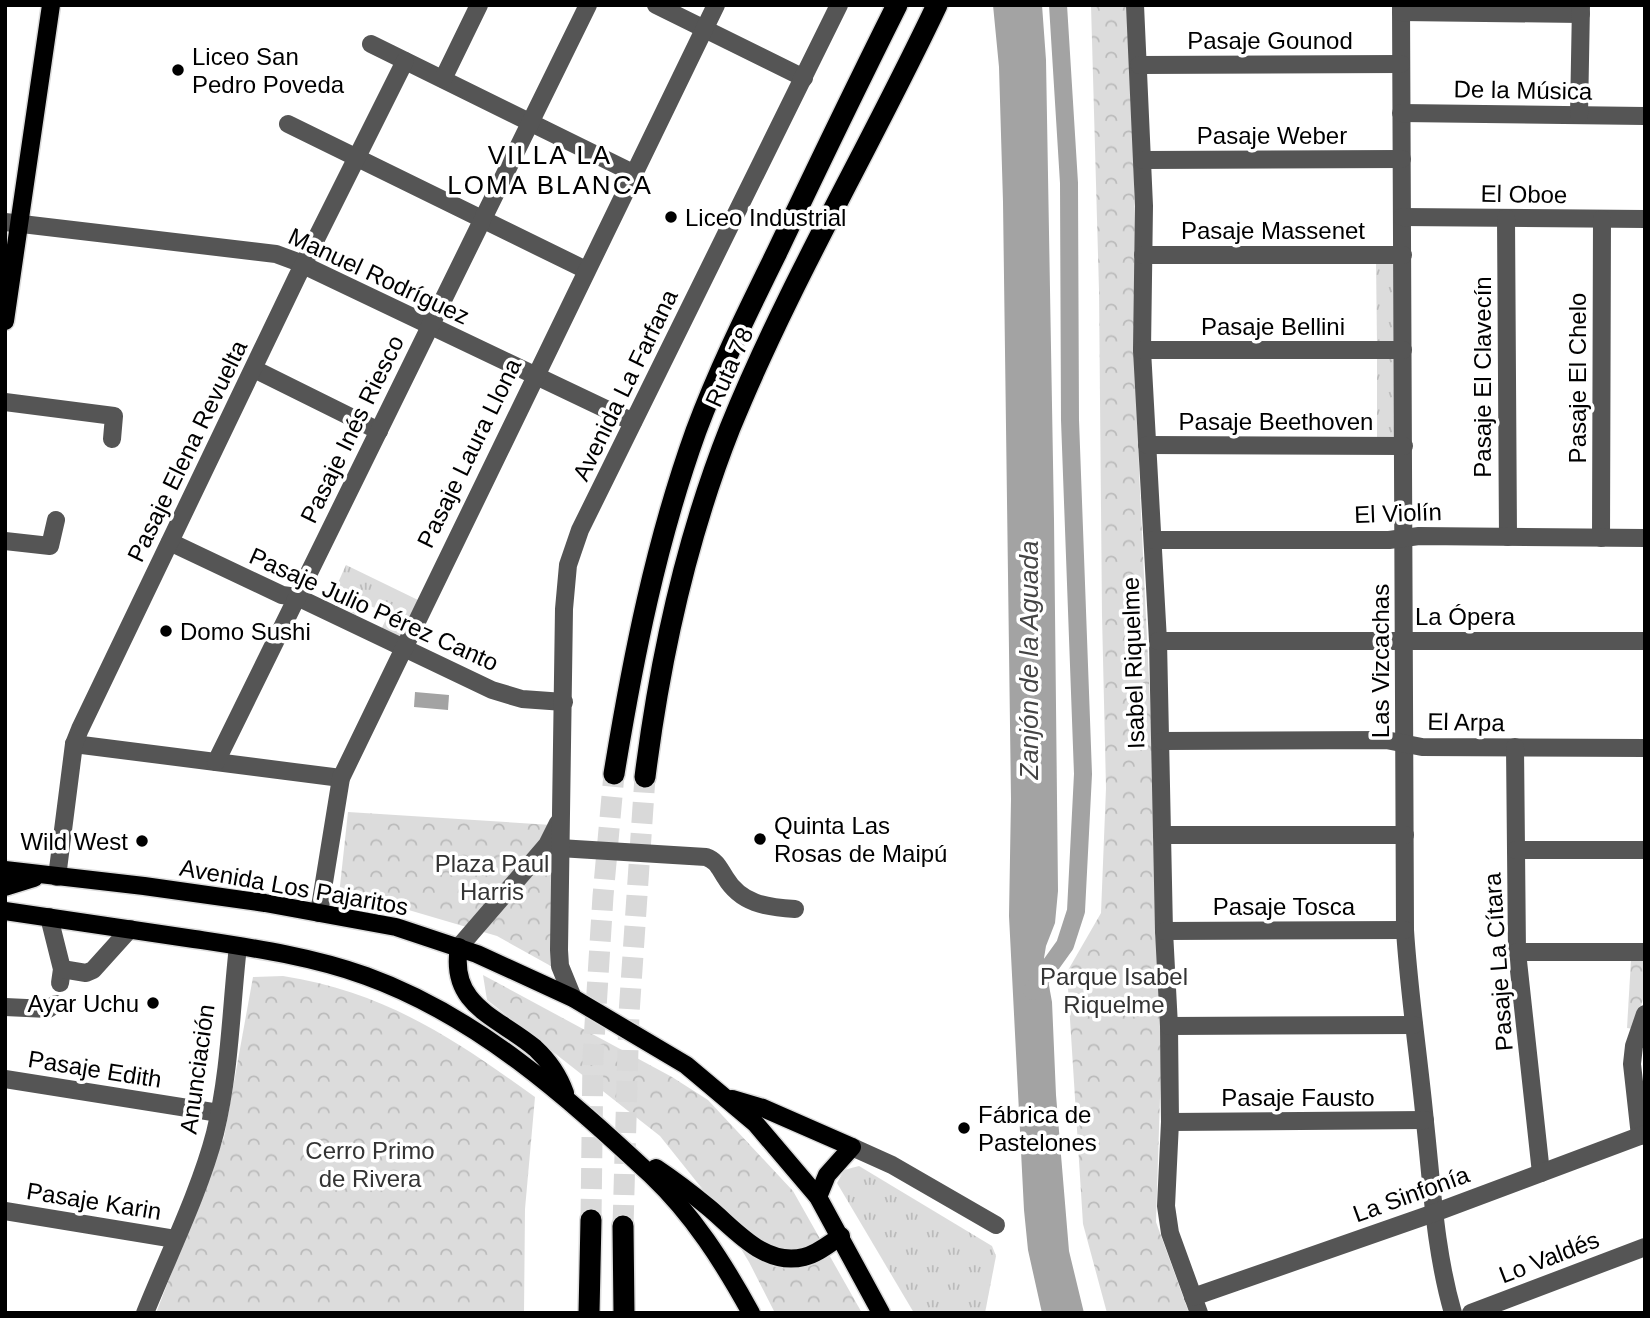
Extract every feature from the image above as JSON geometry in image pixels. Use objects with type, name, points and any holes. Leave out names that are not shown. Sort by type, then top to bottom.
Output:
[{"type":"highway","name":"Ruta 78","points":[[614,774],[642,618],[673,502],[696,431],[727,356],[897,5]]},
{"type":"highway","name":"Ruta 78","points":[[645,777],[673,619],[698,521],[719,458],[776,326],[937,5]]},
{"type":"highway","points":[[589,1313],[591,1220]]},
{"type":"highway","points":[[624,1226],[624,1313]]},
{"type":"main road","points":[[5,321],[12,223],[51,5]]},
{"type":"main road","name":"Avenida Los Pajaritos","points":[[5,870],[168,889],[396,928],[459,947],[573,998],[675,1058],[728,1099],[763,1132],[818,1197],[881,1313]]},
{"type":"main road","points":[[5,887],[22,881],[54,876]]},
{"type":"main road","points":[[5,911],[301,957],[367,976],[423,1001],[517,1059],[623,1148],[670,1193],[699,1228],[751,1313]]},
{"type":"main road","points":[[459,947],[458,971],[467,995],[480,1009],[524,1040],[547,1061],[559,1079],[567,1099]]},
{"type":"main road","points":[[728,1099],[763,1108],[852,1147],[827,1175],[818,1197]]},
{"type":"main road","points":[[623,1148],[673,1179],[744,1239],[766,1253],[779,1257],[804,1257],[841,1237]]},
{"type":"street","points":[[443,79],[479,5]]},
{"type":"street","name":"Pasaje Inés Riesco","points":[[216,762],[587,5]]},
{"type":"street","points":[[656,5],[804,78]]},
{"type":"street","name":"Pasaje Laura Llona","points":[[319,913],[341,778],[716,5]]},
{"type":"street","name":"Avenida La Farfana","points":[[573,998],[560,966],[559,848],[564,609],[568,565],[580,530],[839,5]]},
{"type":"street","name":"Isabel Riquelme","points":[[1135,5],[1143,160],[1142,350],[1158,641],[1164,931],[1170,1026],[1167,1220],[1196,1305]]},
{"type":"street","points":[[1401,9],[1581,10],[1579,115]]},
{"type":"street","name":"Las Vizcachas","points":[[1401,9],[1405,930],[1434,1213],[1453,1313]]},
{"type":"street","points":[[371,44],[633,173]]},
{"type":"street","name":"Pasaje Elena Revuelta","points":[[54,876],[74,744],[79,729],[303,265],[405,61]]},
{"type":"street","name":"Pasaje Gounod","points":[[1139,65],[1401,64]]},
{"type":"street","name":"De la Música","points":[[1401,113],[1645,116]]},
{"type":"street","points":[[288,124],[586,270]]},
{"type":"street","name":"Pasaje Weber","points":[[1143,160],[1402,159]]},
{"type":"street","name":"El Oboe","points":[[1402,217],[1645,219]]},
{"type":"street","name":"Pasaje El Clavecín","points":[[1506,218],[1508,537]]},
{"type":"street","name":"Pasaje El Chelo","points":[[1601,538],[1602,219]]},
{"type":"street","name":"Manuel Rodríguez","points":[[12,223],[264,251],[303,265],[633,422]]},
{"type":"street","name":"Pasaje Massenet","points":[[1143,255],[1403,255]]},
{"type":"street","name":"Pasaje Bellini","points":[[1142,350],[1403,350]]},
{"type":"street","points":[[254,369],[379,431]]},
{"type":"street","points":[[5,402],[114,416],[112,439]]},
{"type":"street","name":"Pasaje Beethoven","points":[[1147,445],[1404,446]]},
{"type":"street","points":[[5,541],[50,546],[56,520]]},
{"type":"street","name":"El Violín","points":[[1153,540],[1389,540],[1419,536],[1645,538]]},
{"type":"street","name":"Pasaje Julio Pérez Canto","points":[[170,542],[282,596],[297,597],[508,695],[564,702]]},
{"type":"street","name":"La Ópera","points":[[1158,641],[1645,641]]},
{"type":"street","name":"El Arpa","points":[[1162,741],[1386,740],[1422,747],[1645,748]]},
{"type":"street","points":[[74,744],[341,778]]},
{"type":"street","name":"Pasaje La Cítara","points":[[1515,747],[1517,953],[1541,1173]]},
{"type":"street","name":"Avenida La Farfana","points":[[459,947],[547,845],[555,831],[560,813]]},
{"type":"street","points":[[1162,835],[1405,835]]},
{"type":"street","points":[[559,848],[706,857],[715,862],[735,890],[746,900],[764,906],[795,909]]},
{"type":"street","points":[[1516,850],[1645,850]]},
{"type":"street","points":[[49,918],[61,976],[93,970],[130,929]]},
{"type":"street","name":"Pasaje Tosca","points":[[1164,931],[1405,930]]},
{"type":"street","name":"Anunciación","points":[[145,1313],[211,1148],[219,1112],[238,946]]},
{"type":"street","points":[[1517,953],[1645,952]]},
{"type":"street","points":[[5,1007],[44,1010],[56,1004]]},
{"type":"street","points":[[1642,1135],[1632,1064],[1636,1039],[1645,1014]]},
{"type":"street","points":[[1170,1026],[1414,1026]]},
{"type":"street","name":"Pasaje Edith","points":[[5,1079],[219,1112]]},
{"type":"street","name":"Pasaje Fausto","points":[[1170,1122],[1425,1120]]},
{"type":"street","name":"La Sinfonía","points":[[1196,1305],[1642,1135]]},
{"type":"street","points":[[852,1147],[892,1166],[996,1225]]},
{"type":"street","name":"Pasaje Karin","points":[[5,1211],[175,1239]]},
{"type":"street","name":"Lo Valdés","points":[[1471,1313],[1645,1247]]},
{"type":"green space","name":"Parque Isabel Riquelme","points":[[1091,5],[1128,5],[1134,167],[1139,470],[1155,807],[1162,1036],[1156,1222],[1189,1313],[1107,1313],[1083,1224],[1067,972],[1101,913],[1106,788],[1099,290]]},
{"type":"green space","points":[[1376,261],[1394,261],[1395,343],[1377,343]]},
{"type":"green space","points":[[1377,357],[1395,357],[1395,439],[1377,439]]},
{"type":"green space","points":[[346,565],[418,600],[398,641],[380,632],[388,615],[363,602],[356,615],[347,610],[355,594],[337,585]]},
{"type":"green space","name":"Plaza Paul Harris","points":[[348,812],[552,825],[558,970],[497,936],[395,906],[339,895]]},
{"type":"green space","points":[[1631,960],[1645,960],[1645,993],[1634,1029],[1627,1028]]},
{"type":"green space","points":[[483,975],[672,1077],[708,1100],[793,1191],[862,1313],[775,1313],[749,1262],[712,1201],[660,1136],[487,1000]]},
{"type":"green space","name":"Cerro Primo de Rivera","points":[[283,976],[354,993],[416,1020],[475,1055],[535,1097],[525,1209],[524,1313],[156,1313],[224,1137],[253,977]]},
{"type":"green space","points":[[859,1166],[992,1246],[996,1256],[985,1313],[914,1313],[837,1183],[844,1170]]},
{"type":"water","name":"Zanjón de la Aguada","points":[[993,5],[1042,5],[1046,60],[1058,891],[1055,923],[1044,958],[1052,1002],[1056,1095],[1069,1251],[1084,1313],[1042,1313],[1028,1250],[1024,1210],[1009,916],[1011,799],[1003,202],[999,67]]},
{"type":"water","points":[[415,692],[449,695],[448,710],[414,707]]},
{"type":"waterway","points":[[1032,991],[1065,945],[1076,911],[1083,774],[1070,420],[1069,183],[1058,5]]},
{"type":"tunnel","points":[[591,1220],[593,1057],[614,774]]},
{"type":"tunnel","points":[[623,1226],[629,1014],[645,777]]},
{"type":"place","name":"Liceo San Pedro Poveda","points":[[178,70]]},
{"type":"place","name":"Liceo Industrial","points":[[671,217]]},
{"type":"place","name":"Domo Sushi","points":[[166,631]]},
{"type":"place","name":"Quinta Las Rosas de Maipú","points":[[760,839]]},
{"type":"place","name":"Wild West","points":[[142,841]]},
{"type":"place","name":"Ayar Uchu","points":[[153,1003]]},
{"type":"place","name":"Fábrica de Pastelones","points":[[964,1128]]},
{"type":"district","name":"VILLA LA LOMA BLANCA","points":[[550,170]]}]
